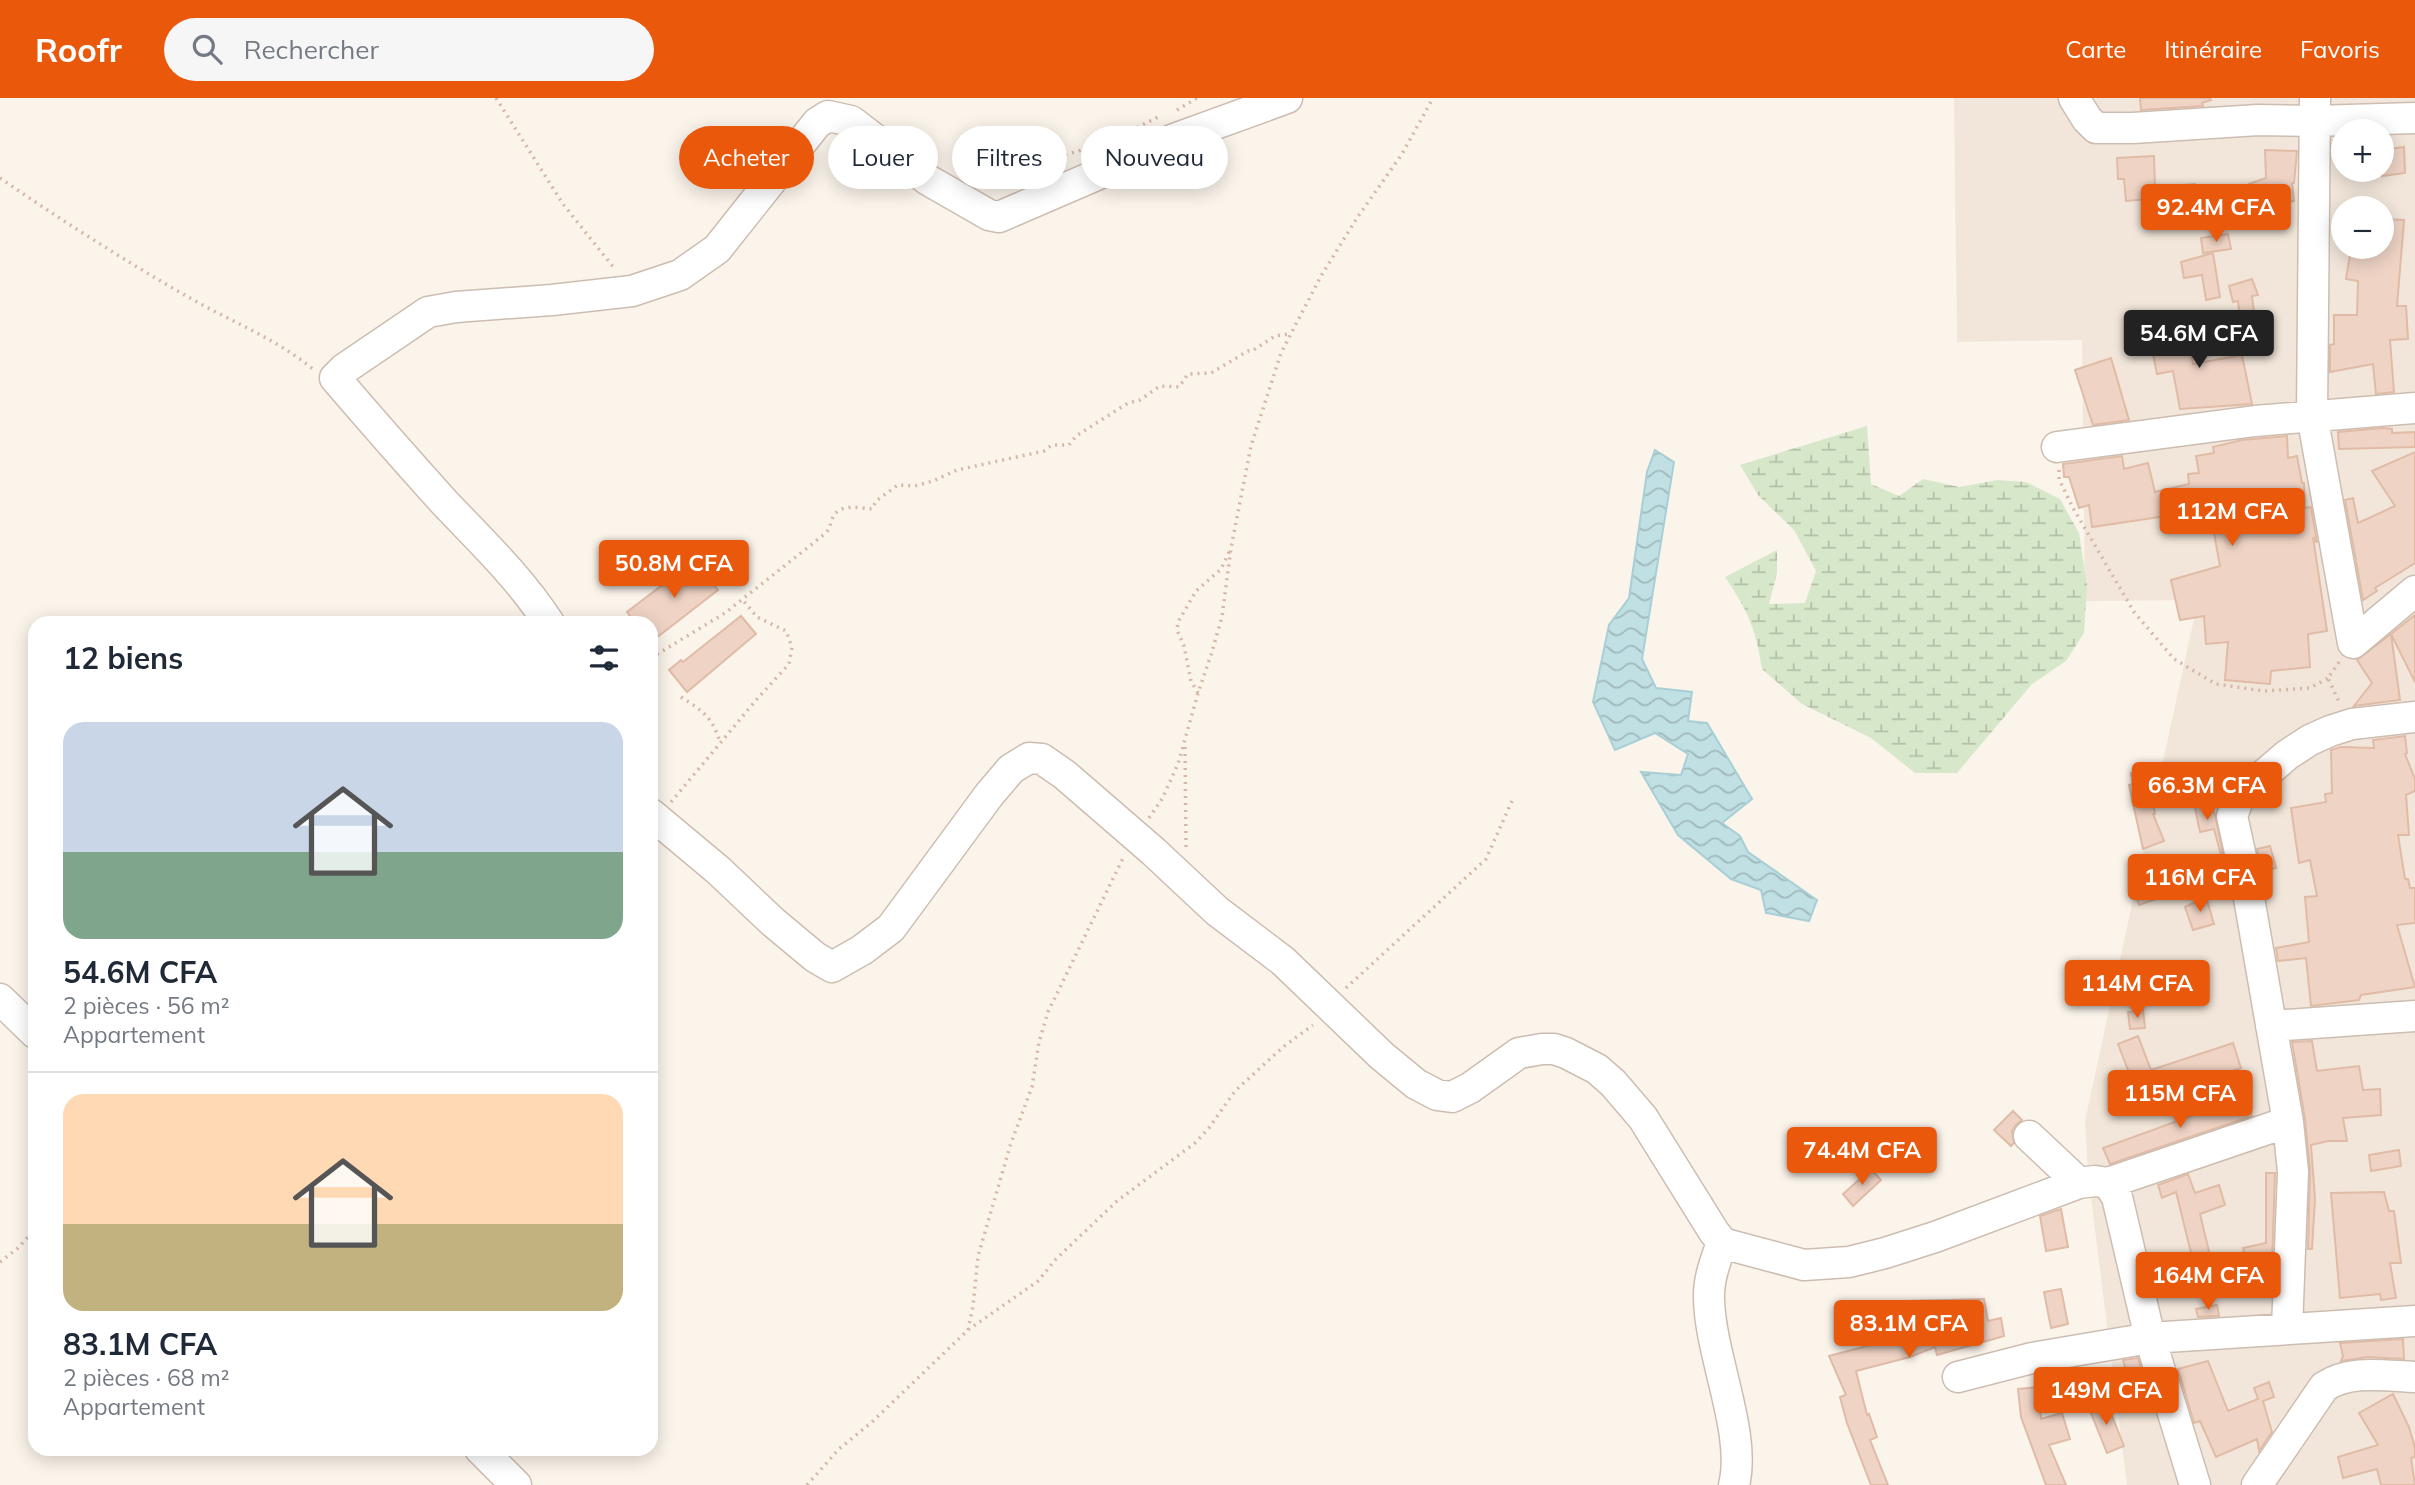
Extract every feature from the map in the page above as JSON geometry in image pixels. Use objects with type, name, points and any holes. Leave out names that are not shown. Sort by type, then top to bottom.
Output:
[{"type":"street","points":[[545,616],[506,567],[394,447],[335,378],[381,342],[428,313],[456,307],[632,291],[680,275],[717,249],[817,123],[828,116],[851,121],[916,172],[989,215],[999,216],[1204,111],[1287,98]]},
{"type":"street","points":[[2074,98],[2096,128],[2258,120],[2315,110],[2415,118]]},
{"type":"street","points":[[2315,110],[2312,415],[2353,643],[2415,591]]},
{"type":"street","points":[[2057,447],[2312,415],[2415,408]]},
{"type":"street","points":[[2287,1329],[2293,1172],[2288,1122],[2232,816],[2234,807],[2244,792],[2287,755],[2330,731],[2352,724],[2415,717]]},
{"type":"street","points":[[658,821],[718,870],[773,922],[815,957],[832,967],[850,958],[891,928],[1001,779],[1023,761],[1037,759],[1048,762],[1240,930],[1283,961],[1382,1056],[1416,1084],[1445,1097],[1459,1095],[1519,1053],[1554,1049],[1579,1059],[1613,1083],[1629,1100],[1722,1242],[1738,1249],[1804,1265],[1849,1262],[1885,1254],[2094,1183],[2288,1122]]},
{"type":"street","points":[[0,999],[28,1026]]},
{"type":"street","points":[[2271,1026],[2415,1016]]},
{"type":"street","points":[[2029,1136],[2094,1183],[2113,1190],[2120,1209],[2150,1338],[2195,1485]]},
{"type":"street","points":[[1722,1242],[1713,1270],[1709,1297],[1715,1346],[1737,1457],[1734,1485]]},
{"type":"street","points":[[1958,1377],[2032,1358],[2150,1338],[2415,1321]]},
{"type":"street","points":[[2257,1485],[2324,1387],[2332,1381],[2343,1376],[2415,1377]]},
{"type":"street","points":[[487,1456],[516,1485]]},
{"type":"path","points":[[496,98],[562,204],[632,291]]},
{"type":"path","points":[[968,1330],[978,1256],[1011,1143],[1032,1087],[1039,1042],[1048,1012],[1112,876],[1135,836],[1162,799],[1178,764],[1222,618],[1231,548],[1251,446],[1265,397],[1290,334],[1321,276],[1402,154],[1433,98]]},
{"type":"path","points":[[1187,110],[1204,111],[1175,111],[1187,110]]},
{"type":"path","points":[[960,198],[1029,166],[1108,142],[1137,126],[1164,116]]},
{"type":"path","points":[[0,178],[190,298],[292,352],[318,374],[335,378]]},
{"type":"path","points":[[658,654],[725,614],[826,533],[832,525],[833,516],[841,509],[872,509],[876,500],[898,485],[915,486],[957,470],[1044,451],[1052,445],[1069,445],[1076,436],[1128,402],[1140,400],[1160,386],[1180,387],[1188,374],[1211,373],[1275,336],[1290,334]]},
{"type":"path","points":[[2057,447],[2059,478],[2073,508],[2134,612],[2174,659],[2216,684],[2264,691],[2309,688],[2328,678],[2353,643]]},
{"type":"path","points":[[1198,693],[1191,681],[1184,646],[1177,630],[1178,622],[1196,591],[1221,569],[1231,548]]},
{"type":"path","points":[[658,811],[789,664],[792,648],[786,631],[757,617],[742,599]]},
{"type":"path","points":[[2328,678],[2352,724]]},
{"type":"path","points":[[681,697],[700,709],[714,723],[720,742]]},
{"type":"path","points":[[1184,741],[1186,848],[1200,893]]},
{"type":"path","points":[[807,1485],[839,1449],[881,1414],[968,1330],[1038,1281],[1064,1251],[1117,1200],[1195,1143],[1235,1091],[1283,1047],[1315,1023],[1327,1004],[1486,859],[1512,801]]},
{"type":"path","points":[[0,1262],[28,1237]]},
{"type":"shaded area","points":[[1954,98],[2415,98],[2415,1485],[2127,1485],[2088,1174],[2085,1121],[2198,600],[2085,601],[2082,340],[1957,342]]},
{"type":"green space","points":[[1867,426],[1871,484],[1899,496],[1923,479],[1959,487],[1998,480],[2026,482],[2060,499],[2079,533],[2087,585],[2084,633],[2066,661],[2032,684],[1957,773],[1915,773],[1871,738],[1802,704],[1762,669],[1750,621],[1725,577],[1777,550],[1777,573],[1769,604],[1805,603],[1816,571],[1794,530],[1758,495],[1740,465]]},
{"type":"water","points":[[1655,450],[1674,462],[1642,659],[1656,688],[1692,692],[1688,721],[1707,723],[1752,799],[1722,823],[1740,836],[1748,852],[1817,900],[1809,921],[1766,913],[1761,890],[1731,879],[1678,835],[1641,772],[1681,775],[1688,754],[1655,733],[1615,750],[1593,702],[1609,625],[1629,598],[1647,472]]},
{"type":"building","points":[[2140,98],[2211,100],[2202,103],[2203,106],[2141,110]]},
{"type":"building","points":[[2404,147],[2405,173],[2394,174],[2394,148]]},
{"type":"building","points":[[2265,150],[2297,151],[2292,183],[2294,201],[2255,204],[2249,184],[2266,178]]},
{"type":"building","points":[[2154,156],[2155,187],[2195,184],[2200,209],[2171,211],[2171,217],[2150,219],[2148,199],[2126,201],[2124,179],[2118,179],[2117,158]]},
{"type":"building","points":[[2394,220],[2404,220],[2397,306],[2406,306],[2408,339],[2390,340],[2394,392],[2376,394],[2373,364],[2330,372],[2334,315],[2357,315],[2358,281],[2346,279],[2349,259],[2394,259]]},
{"type":"building","points":[[2228,234],[2231,249],[2203,253],[2201,238]]},
{"type":"building","points":[[2213,253],[2220,297],[2206,300],[2202,275],[2184,278],[2181,262]]},
{"type":"building","points":[[2252,279],[2258,295],[2252,296],[2257,336],[2242,338],[2238,301],[2233,302],[2229,286]]},
{"type":"building","points":[[2184,314],[2193,364],[2242,355],[2252,404],[2180,409],[2173,371],[2157,374],[2153,354],[2160,353],[2153,320]]},
{"type":"building","points":[[2111,358],[2129,420],[2093,425],[2075,370]]},
{"type":"building","points":[[2392,429],[2392,433],[2415,432],[2415,447],[2339,449],[2338,432]]},
{"type":"building","points":[[2287,436],[2288,458],[2297,456],[2304,483],[2305,508],[2311,507],[2327,631],[2308,634],[2310,667],[2271,671],[2270,684],[2225,680],[2228,642],[2206,644],[2204,616],[2180,620],[2171,580],[2220,566],[2207,510],[2092,527],[2089,505],[2079,508],[2069,477],[2064,477],[2063,464],[2122,456],[2124,469],[2148,463],[2155,492],[2189,484],[2188,474],[2199,473],[2196,456],[2214,453],[2213,447],[2242,440]]},
{"type":"building","points":[[2415,452],[2415,563],[2375,588],[2377,591],[2363,600],[2345,500],[2353,498],[2358,523],[2395,506],[2372,471]]},
{"type":"building","points":[[695,560],[718,590],[658,637],[658,616],[630,616],[627,612]]},
{"type":"building","points":[[2415,615],[2415,682],[2391,634]]},
{"type":"building","points":[[741,616],[756,634],[687,692],[669,670]]},
{"type":"building","points":[[2391,634],[2400,700],[2354,706],[2372,683],[2357,660]]},
{"type":"building","points":[[2405,736],[2405,754],[2415,779],[2415,791],[2406,795],[2409,835],[2398,835],[2405,879],[2408,879],[2410,888],[2415,888],[2415,923],[2397,925],[2415,987],[2361,995],[2359,1000],[2311,1006],[2306,958],[2278,961],[2276,948],[2309,942],[2305,897],[2317,896],[2310,860],[2299,863],[2291,808],[2326,802],[2325,794],[2332,793],[2331,750],[2341,747],[2374,748],[2373,740]]},
{"type":"building","points":[[2195,767],[2215,815],[2228,878],[2230,889],[2219,893],[2213,874],[2225,870],[2214,829],[2200,832],[2187,769]]},
{"type":"building","points":[[2148,770],[2153,814],[2164,841],[2143,849],[2129,785],[2133,784],[2131,773]]},
{"type":"building","points":[[2270,846],[2276,868],[2262,871],[2257,849]]},
{"type":"building","points":[[2163,872],[2170,894],[2139,905],[2132,883]]},
{"type":"building","points":[[2206,897],[2214,924],[2193,930],[2185,907]]},
{"type":"building","points":[[2187,968],[2189,992],[2153,994],[2152,970]]},
{"type":"building","points":[[2143,1010],[2145,1028],[2130,1029],[2128,1012]]},
{"type":"building","points":[[2138,1036],[2151,1070],[2233,1043],[2241,1068],[2214,1077],[2213,1074],[2152,1095],[2153,1099],[2135,1105],[2128,1086],[2133,1083],[2118,1044]]},
{"type":"building","points":[[2312,1041],[2317,1071],[2359,1066],[2363,1090],[2380,1089],[2381,1115],[2343,1118],[2347,1141],[2311,1145],[2315,1199],[2312,1249],[2308,1249],[2310,1170],[2305,1119],[2292,1042]]},
{"type":"building","points":[[2246,1096],[2252,1116],[2110,1164],[2103,1148]]},
{"type":"building","points":[[2013,1111],[2022,1120],[2012,1131],[2014,1143],[2011,1146],[1994,1130]]},
{"type":"building","points":[[2399,1150],[2401,1166],[2371,1171],[2369,1155]]},
{"type":"building","points":[[1871,1169],[1881,1180],[1853,1206],[1843,1194]]},
{"type":"building","points":[[2266,1173],[2275,1173],[2271,1297],[2268,1297],[2269,1266],[2248,1270],[2243,1248],[2266,1243]]},
{"type":"building","points":[[2188,1174],[2195,1193],[2219,1185],[2225,1205],[2200,1214],[2219,1293],[2202,1297],[2176,1192],[2162,1198],[2158,1185]]},
{"type":"building","points":[[2384,1192],[2389,1211],[2394,1211],[2401,1263],[2390,1263],[2396,1298],[2381,1300],[2380,1294],[2340,1298],[2331,1193]]},
{"type":"building","points":[[2061,1209],[2068,1247],[2046,1251],[2040,1216]]},
{"type":"building","points":[[2061,1289],[2068,1324],[2051,1328],[2044,1292]]},
{"type":"building","points":[[1984,1299],[1988,1321],[2001,1318],[2004,1336],[1937,1355],[1935,1347],[1910,1357],[1856,1371],[1867,1415],[1869,1414],[1877,1437],[1870,1440],[1888,1485],[1871,1485],[1847,1423],[1840,1397],[1846,1395],[1829,1356],[1913,1334],[1907,1301]]},
{"type":"building","points":[[2217,1305],[2219,1316],[2198,1317],[2196,1309]]},
{"type":"building","points":[[2403,1339],[2404,1359],[2368,1357],[2341,1361],[2343,1356],[2340,1343]]},
{"type":"building","points":[[2138,1358],[2146,1386],[2132,1390],[2123,1360]]},
{"type":"building","points":[[2208,1361],[2228,1411],[2258,1399],[2254,1388],[2269,1382],[2274,1397],[2263,1401],[2272,1432],[2259,1451],[2257,1439],[2216,1457],[2200,1421],[2194,1423],[2178,1369]]},
{"type":"building","points":[[2038,1387],[2041,1419],[2062,1413],[2070,1439],[2049,1445],[2066,1485],[2046,1485],[2021,1417],[2018,1389]]},
{"type":"building","points":[[2393,1394],[2409,1427],[2415,1448],[2415,1457],[2411,1458],[2415,1485],[2381,1485],[2377,1469],[2343,1478],[2338,1457],[2378,1445],[2359,1413]]},
{"type":"building","points":[[2106,1401],[2124,1446],[2107,1453],[2089,1408]]}]
